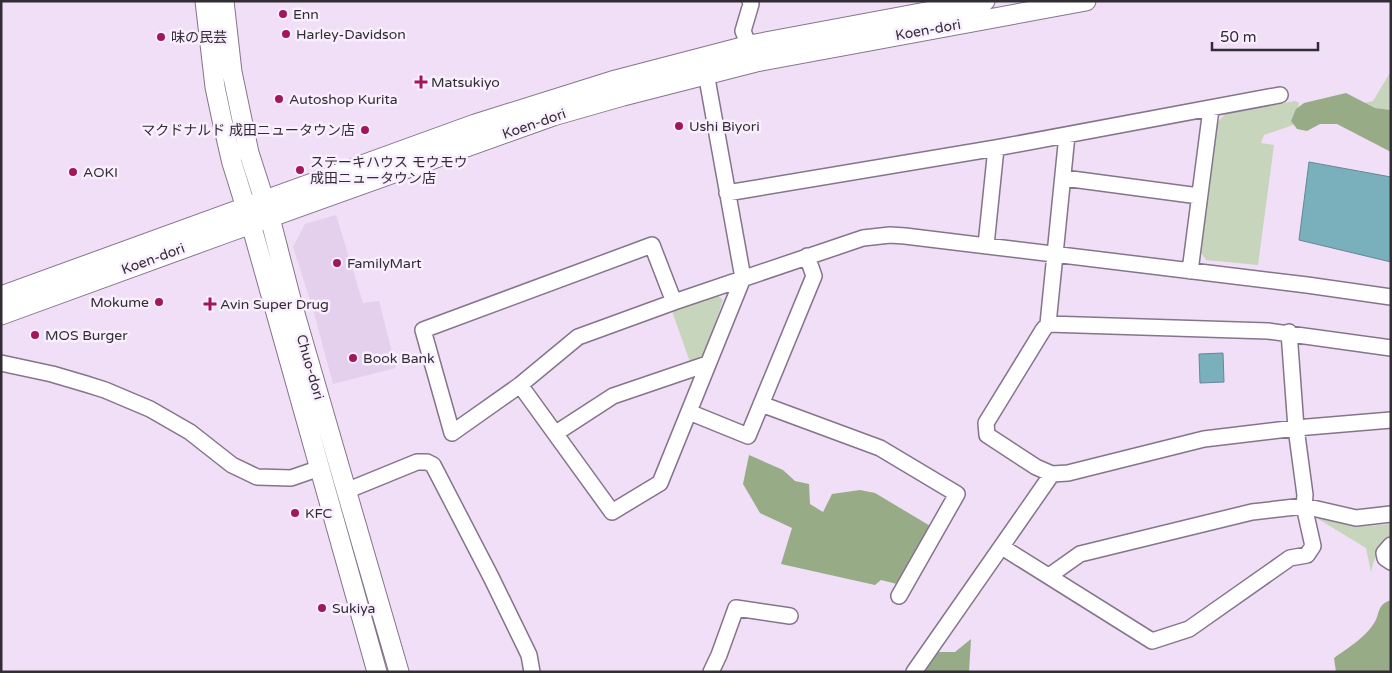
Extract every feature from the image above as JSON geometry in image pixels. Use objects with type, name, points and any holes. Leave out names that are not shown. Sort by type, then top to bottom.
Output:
[{"type":"street","name":"Chuo-dori","points":[[205,1],[211,56],[232,163],[377,672]]},
{"type":"street","name":"Chuo-dori","points":[[224,1],[236,94],[248,153],[267,209],[398,672]]},
{"type":"street","points":[[750,1],[752,4],[743,31],[753,53]]},
{"type":"street","name":"Koen-dori","points":[[1,296],[267,209],[475,124],[612,81],[703,65],[955,4],[985,1]]},
{"type":"street","name":"Koen-dori","points":[[753,53],[1086,1]]},
{"type":"street","points":[[520,385],[612,512],[660,483],[743,278],[703,65]]},
{"type":"street","points":[[726,193],[996,148],[1280,95]]},
{"type":"street","points":[[1190,271],[1211,109]]},
{"type":"street","points":[[1067,135],[1048,324],[986,424],[987,434],[1036,467],[1052,474],[1068,473],[1204,439],[1296,428],[1391,420]]},
{"type":"street","points":[[986,245],[996,148]]},
{"type":"street","points":[[1064,178],[1199,196]]},
{"type":"street","name":"Koen-dori","points":[[1,315],[248,215]]},
{"type":"street","points":[[674,302],[652,245],[423,330],[452,433],[520,385],[578,337],[743,278],[863,238],[890,235],[986,245],[1391,297]]},
{"type":"street","points":[[688,412],[748,436],[814,276],[807,256]]},
{"type":"street","points":[[1048,324],[1289,332],[1391,348]]},
{"type":"street","points":[[1002,547],[1152,641],[1189,629],[1290,558],[1307,555],[1313,546],[1304,506],[1305,495],[1296,428],[1289,332]]},
{"type":"street","points":[[1,363],[52,374],[86,384],[150,409],[190,432],[232,465],[257,477],[291,478],[320,468]]},
{"type":"street","points":[[556,433],[613,396],[707,364]]},
{"type":"street","points":[[761,404],[880,448],[957,494],[899,596]]},
{"type":"street","points":[[346,491],[417,462],[427,462],[432,465],[491,577],[529,655],[532,672]]},
{"type":"street","points":[[914,672],[1052,474]]},
{"type":"street","points":[[1049,576],[1080,554],[1252,512],[1304,506],[1356,518],[1391,514]]},
{"type":"street","points":[[1391,545],[1384,553],[1385,558],[1391,562]]},
{"type":"street","points":[[711,672],[719,656],[736,608],[790,616]]},
{"type":"shaded area","points":[[336,215],[363,303],[379,301],[396,368],[333,384],[313,309],[293,247],[305,224]]},
{"type":"green space","points":[[1391,71],[1391,110],[1375,108],[1364,103],[1373,101]]},
{"type":"green space","points":[[1346,93],[1375,108],[1391,110],[1391,152],[1337,124],[1320,124],[1307,131],[1297,129],[1291,121],[1296,109],[1304,103]]},
{"type":"green space","points":[[1295,101],[1299,103],[1293,125],[1264,135],[1261,143],[1274,145],[1258,265],[1206,260],[1200,251],[1218,122],[1225,114]]},
{"type":"green space","points":[[717,295],[723,300],[703,358],[690,362],[672,311]]},
{"type":"green space","points":[[749,455],[783,470],[795,481],[809,484],[810,504],[823,512],[832,494],[860,490],[875,493],[932,527],[897,584],[881,580],[875,585],[781,564],[792,528],[760,513],[743,484]]},
{"type":"green space","points":[[1315,517],[1355,527],[1391,524],[1391,539],[1378,553],[1371,572],[1366,548]]},
{"type":"green space","points":[[1391,600],[1391,672],[1336,672],[1334,658],[1370,629],[1381,607]]},
{"type":"green space","points":[[971,639],[969,672],[923,672],[937,652],[955,652]]},
{"type":"water","points":[[1309,162],[1391,177],[1391,262],[1299,240]]},
{"type":"water","points":[[1223,353],[1224,382],[1200,383],[1199,354]]},
{"type":"place","name":"Enn","points":[[283,14]]},
{"type":"place","name":"Harley-Davidson","points":[[286,34]]},
{"type":"place","name":"味の民芸","points":[[161,37]]},
{"type":"place","name":"Matsukiyo","points":[[421,82]]},
{"type":"place","name":"Autoshop Kurita","points":[[279,99]]},
{"type":"place","name":"Ushi Biyori","points":[[679,126]]},
{"type":"place","name":"マクドナルド 成田ニュータウン店","points":[[365,130]]},
{"type":"place","name":"ステーキハウス モウモウ 成田ニュータウン店","points":[[300,170]]},
{"type":"place","name":"AOKI","points":[[73,172]]},
{"type":"place","name":"FamilyMart","points":[[337,263]]},
{"type":"place","name":"Mokume","points":[[159,302]]},
{"type":"place","name":"Avin Super Drug","points":[[210,304]]},
{"type":"place","name":"MOS Burger","points":[[35,335]]},
{"type":"place","name":"Book Bank","points":[[353,358]]},
{"type":"place","name":"KFC","points":[[295,513]]},
{"type":"place","name":"Sukiya","points":[[322,608]]}]
